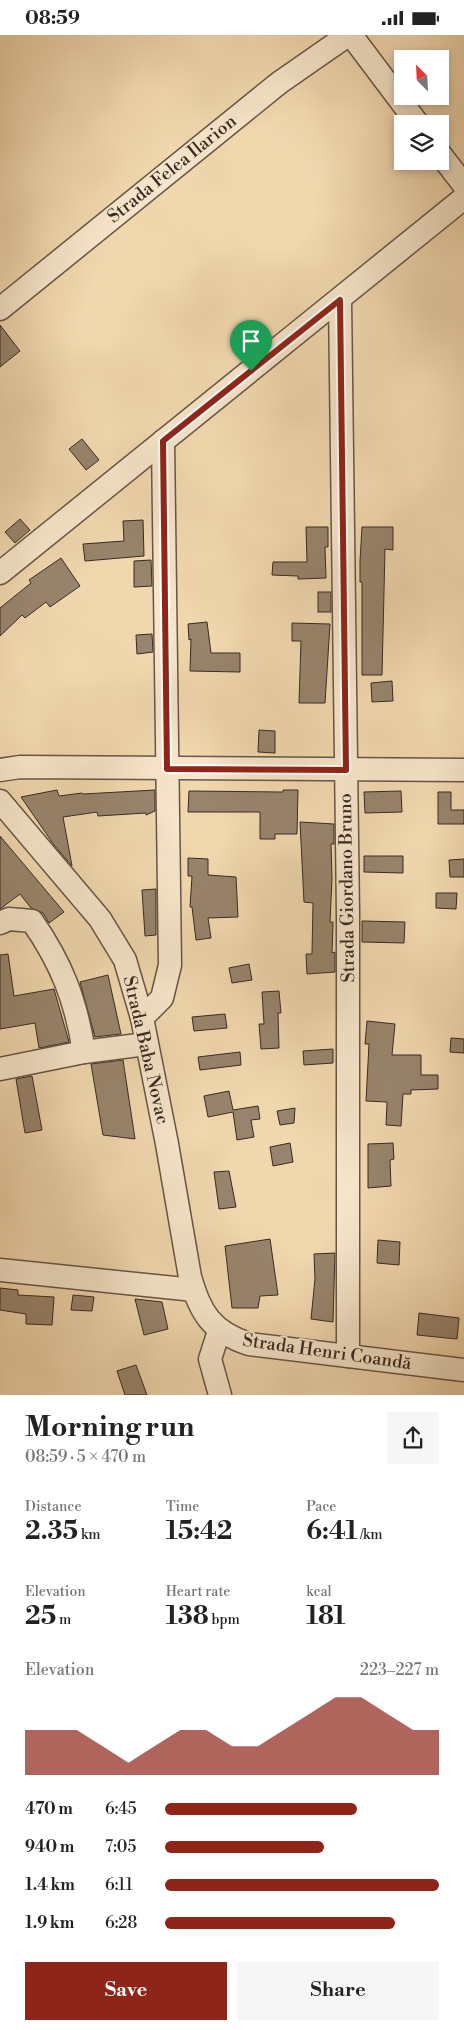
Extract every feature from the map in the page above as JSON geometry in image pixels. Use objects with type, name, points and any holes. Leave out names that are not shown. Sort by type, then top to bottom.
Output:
[{"type":"street","points":[[350,35],[411,115]]},
{"type":"street","name":"Strada Felea Ilarion","points":[[0,309],[280,83],[350,35]]},
{"type":"street","points":[[449,166],[464,185]]},
{"type":"street","points":[[0,573],[340,300],[464,197]]},
{"type":"street","name":"Strada Giordano Bruno","points":[[340,300],[348,915],[348,1356]]},
{"type":"street","points":[[142,1018],[162,998],[170,965],[163,441]]},
{"type":"street","points":[[0,770],[20,767],[464,770]]},
{"type":"street","name":"Strada Baba Novac","points":[[0,801],[90,907],[126,960],[142,1018],[198,1300]]},
{"type":"street","points":[[0,923],[9,919],[32,921],[51,949],[68,983],[79,1021],[84,1052]]},
{"type":"street","points":[[0,1069],[84,1052],[146,1044]]},
{"type":"street","points":[[0,1270],[198,1300]]},
{"type":"street","name":"Strada Henri Coandă","points":[[198,1300],[219,1331],[249,1344],[464,1370]]},
{"type":"street","points":[[219,1331],[210,1359],[220,1395]]},
{"type":"building","points":[[0,325],[20,351],[0,367]]},
{"type":"building","points":[[82,439],[99,460],[86,470],[69,449]]},
{"type":"building","points":[[20,519],[30,530],[15,543],[5,532]]},
{"type":"building","points":[[143,520],[144,556],[85,561],[83,544],[124,541],[123,521]]},
{"type":"building","points":[[306,527],[328,527],[328,547],[325,547],[326,578],[298,579],[298,576],[272,575],[273,562],[307,562]]},
{"type":"building","points":[[362,527],[393,527],[393,550],[385,549],[382,675],[362,675],[362,582],[360,582],[360,561]]},
{"type":"building","points":[[61,558],[80,586],[50,607],[46,602],[25,618],[22,615],[0,636],[0,608],[31,583],[29,580]]},
{"type":"building","points":[[151,560],[152,586],[134,587],[134,561]]},
{"type":"building","points":[[318,592],[331,592],[331,612],[318,612]]},
{"type":"building","points":[[207,622],[211,653],[240,653],[240,672],[190,671],[191,639],[189,640],[188,624]]},
{"type":"building","points":[[292,623],[330,624],[325,703],[299,703],[301,641],[292,641]]},
{"type":"building","points":[[152,634],[153,652],[137,654],[136,635]]},
{"type":"building","points":[[392,681],[393,701],[372,702],[371,683]]},
{"type":"building","points":[[259,730],[275,731],[275,753],[258,752]]},
{"type":"building","points":[[57,790],[59,796],[82,793],[155,790],[155,811],[146,815],[146,813],[98,816],[97,812],[63,817],[72,866],[54,845],[21,797]]},
{"type":"building","points":[[283,790],[298,790],[297,834],[275,834],[275,839],[260,839],[260,812],[188,812],[189,791],[283,792]]},
{"type":"building","points":[[401,791],[402,812],[365,813],[364,792]]},
{"type":"building","points":[[438,792],[451,792],[451,810],[464,810],[464,824],[438,824]]},
{"type":"building","points":[[300,822],[334,824],[334,844],[331,844],[330,922],[333,922],[332,953],[335,952],[335,972],[307,974],[306,954],[312,954],[313,903],[304,902]]},
{"type":"building","points":[[0,836],[64,912],[49,923],[43,913],[31,908],[20,894],[0,909]]},
{"type":"building","points":[[364,856],[403,856],[403,873],[364,872]]},
{"type":"building","points":[[188,858],[208,859],[208,875],[236,877],[238,917],[208,918],[211,938],[196,940],[192,907],[190,907],[192,876],[188,876]]},
{"type":"building","points":[[464,859],[464,877],[450,877],[449,860]]},
{"type":"building","points":[[156,889],[156,935],[145,936],[142,890]]},
{"type":"building","points":[[436,893],[457,893],[456,909],[436,908]]},
{"type":"building","points":[[362,921],[405,922],[404,943],[362,942]]},
{"type":"building","points":[[8,954],[14,996],[54,989],[69,1042],[39,1048],[35,1023],[0,1029],[0,955]]},
{"type":"building","points":[[249,964],[252,980],[232,983],[229,968]]},
{"type":"building","points":[[108,975],[121,1034],[95,1037],[80,982]]},
{"type":"building","points":[[279,991],[281,1013],[278,1013],[279,1048],[261,1049],[259,1024],[264,1024],[262,992]]},
{"type":"building","points":[[225,1014],[227,1028],[194,1031],[192,1017]]},
{"type":"building","points":[[367,1021],[395,1024],[392,1055],[421,1055],[421,1075],[438,1075],[438,1089],[411,1090],[411,1094],[403,1094],[401,1126],[386,1125],[387,1102],[366,1101],[369,1044],[365,1044]]},
{"type":"building","points":[[451,1038],[464,1039],[464,1053],[450,1052]]},
{"type":"building","points":[[333,1049],[333,1063],[304,1065],[303,1051]]},
{"type":"building","points":[[240,1052],[241,1065],[200,1070],[198,1057]]},
{"type":"building","points":[[123,1060],[135,1139],[103,1135],[91,1064]]},
{"type":"building","points":[[32,1076],[42,1130],[25,1133],[16,1079]]},
{"type":"building","points":[[229,1091],[233,1110],[258,1106],[260,1119],[251,1120],[254,1137],[237,1140],[233,1112],[208,1117],[204,1096]]},
{"type":"building","points":[[295,1108],[294,1123],[280,1125],[277,1111]]},
{"type":"building","points":[[290,1143],[293,1162],[273,1166],[270,1147]]},
{"type":"building","points":[[393,1143],[394,1159],[390,1160],[391,1186],[368,1188],[368,1144]]},
{"type":"building","points":[[229,1171],[236,1207],[219,1209],[214,1172]]},
{"type":"building","points":[[270,1239],[278,1295],[260,1296],[258,1308],[232,1308],[225,1246]]},
{"type":"building","points":[[378,1240],[400,1242],[399,1265],[377,1263]]},
{"type":"building","points":[[335,1253],[333,1322],[311,1319],[315,1279],[314,1254]]},
{"type":"building","points":[[0,1288],[18,1290],[18,1295],[54,1297],[52,1325],[26,1324],[26,1314],[0,1310]]},
{"type":"building","points":[[73,1295],[94,1297],[92,1311],[71,1310]]},
{"type":"building","points":[[135,1299],[162,1302],[168,1329],[144,1335]]},
{"type":"building","points":[[419,1313],[459,1318],[457,1339],[417,1335]]},
{"type":"building","points":[[136,1365],[147,1395],[125,1395],[117,1371]]},
{"type":"route","points":[[340,300],[346,770],[167,769],[163,441],[251,371],[340,300]]}]
